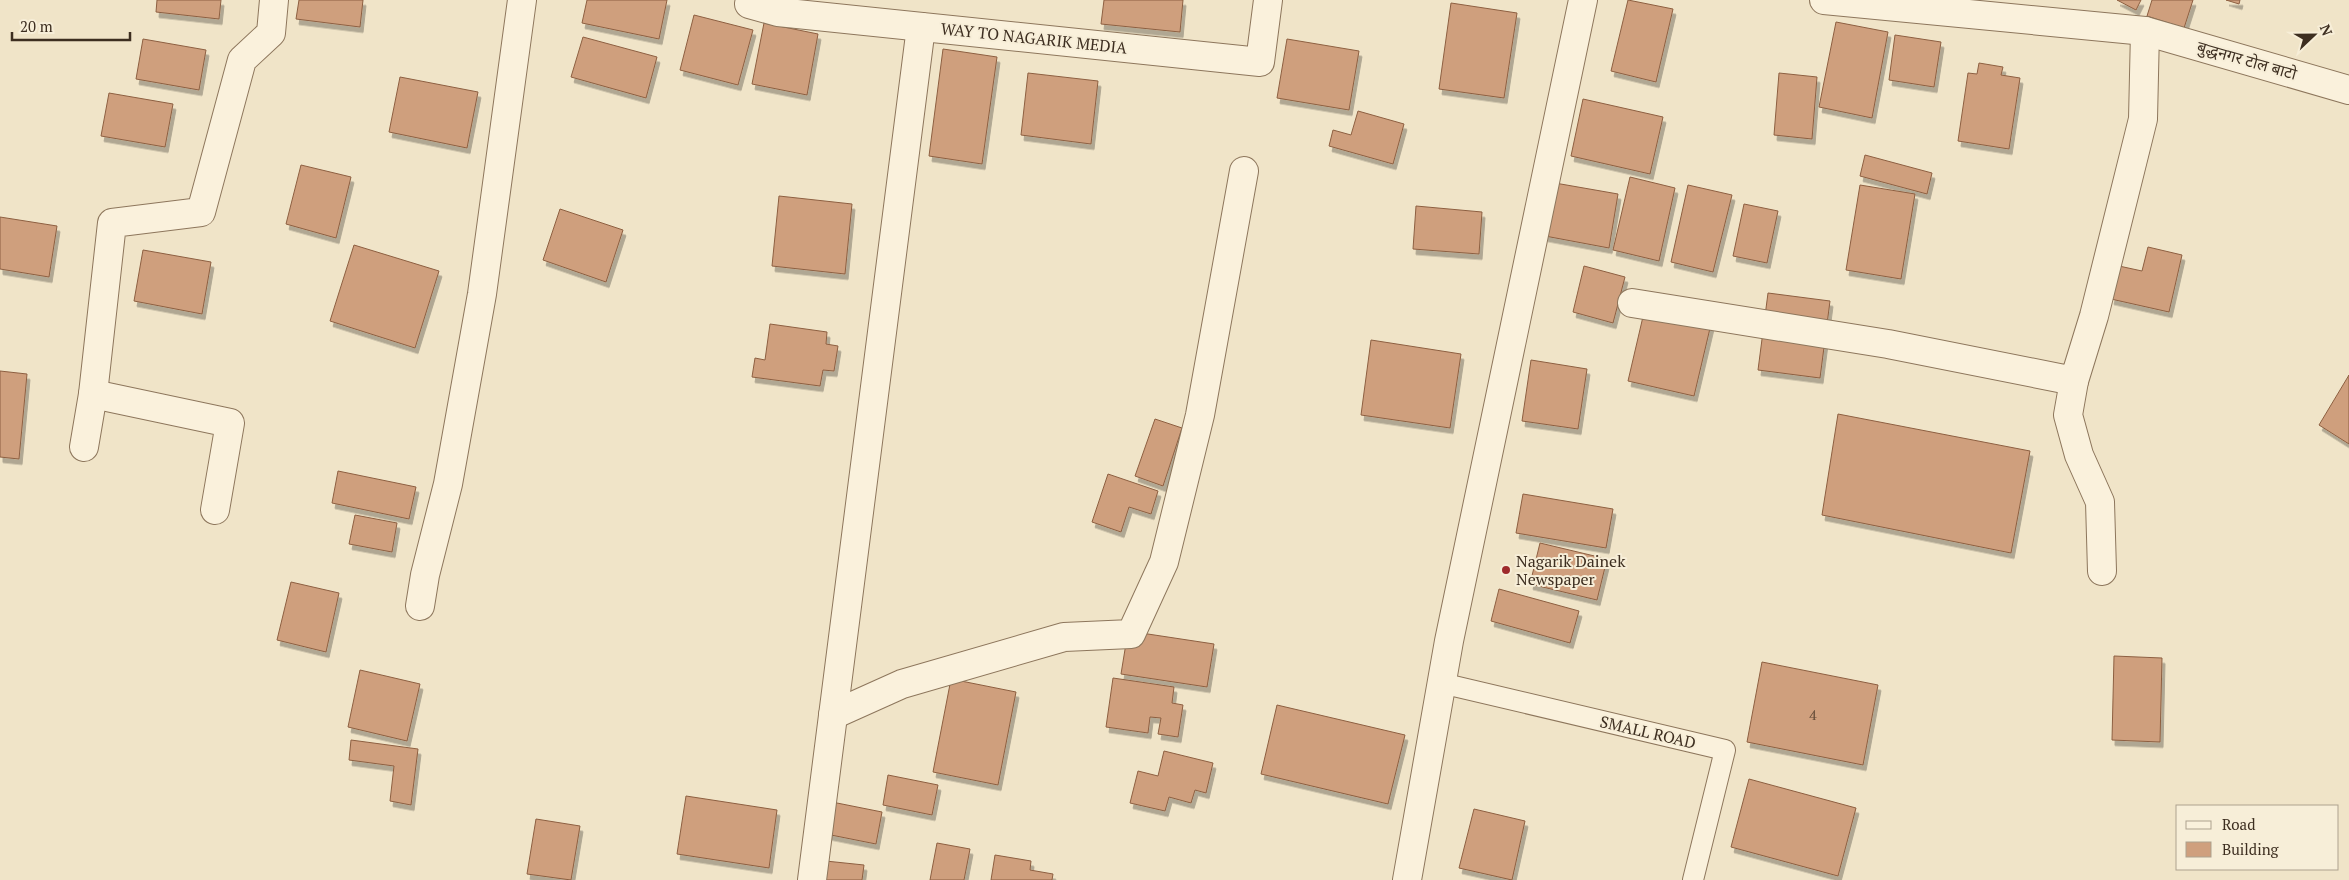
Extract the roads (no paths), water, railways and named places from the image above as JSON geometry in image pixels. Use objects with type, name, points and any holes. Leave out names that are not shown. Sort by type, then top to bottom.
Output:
[{"type":"street","points":[[84,447],[93,394],[112,223],[201,212],[242,60],[271,33],[274,0]]},
{"type":"street","points":[[420,606],[425,576],[448,484],[482,294],[522,0]]},
{"type":"street","name":"WAY TO NAGARIK MEDIA","points":[[750,0],[749,4],[778,12],[1260,62],[1268,0]]},
{"type":"street","points":[[1407,880],[1441,683],[1583,0]]},
{"type":"street","name":"बुद्धनगर टोल बाटो","points":[[1824,0],[2145,30],[2349,90]]},
{"type":"street","points":[[812,880],[921,27]]},
{"type":"street","points":[[2102,571],[2100,502],[2079,455],[2068,415],[2074,381],[2096,306],[2143,119],[2145,30]]},
{"type":"street","points":[[833,715],[902,684],[1064,636],[1131,634],[1164,562],[1191,452],[1200,415],[1244,171]]},
{"type":"street","points":[[1632,303],[1888,344],[2074,381]]},
{"type":"street","points":[[93,394],[230,423],[215,510]]},
{"type":"lane","name":"SMALL ROAD","points":[[1441,683],[1725,750],[1693,880]]},
{"type":"place","name":"Nagarik Dainek Newspaper","points":[[1506,570]]}]
